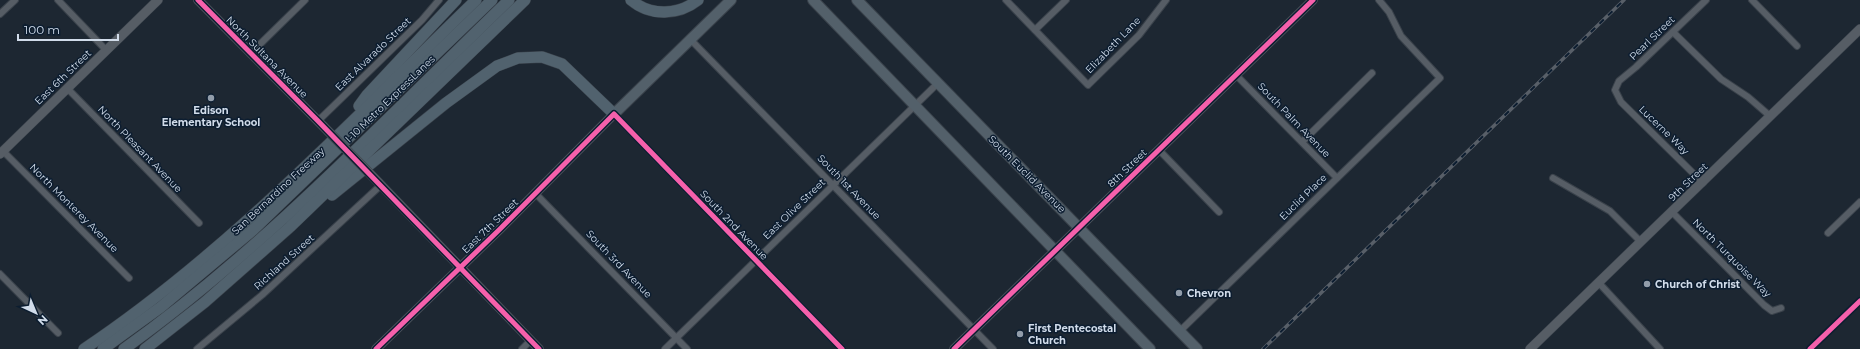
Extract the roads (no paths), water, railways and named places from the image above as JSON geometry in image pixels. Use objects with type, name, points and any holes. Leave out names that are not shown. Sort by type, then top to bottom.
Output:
[{"type":"highway","points":[[342,130],[367,95],[456,0]]},
{"type":"highway","name":"San Bernardino Freeway","points":[[84,349],[152,300],[262,208],[476,0]]},
{"type":"highway","name":"I-10 Metro ExpressLanes","points":[[103,349],[161,307],[253,230],[492,0]]},
{"type":"highway","name":"I-10 Metro ExpressLanes","points":[[124,349],[195,295],[250,249],[509,0]]},
{"type":"highway","points":[[290,228],[525,0]]},
{"type":"highway","points":[[631,0],[647,9],[666,12],[688,8],[698,0]]},
{"type":"highway","points":[[145,349],[205,302],[290,228],[446,103],[492,69],[511,60],[524,57],[536,56],[552,60],[562,64],[614,114]]},
{"type":"main road","name":"East 7th Street","points":[[614,114],[731,0]]},
{"type":"main road","name":"South Euclid Avenue","points":[[856,0],[1197,349]]},
{"type":"main road","points":[[816,3],[1150,349]]},
{"type":"street","points":[[0,14],[15,0]]},
{"type":"street","points":[[58,0],[106,50]]},
{"type":"street","name":"East 6th Street","points":[[2,152],[158,0]]},
{"type":"street","name":"North Sultana Avenue","points":[[198,0],[380,184],[539,349]]},
{"type":"street","points":[[250,54],[305,0]]},
{"type":"street","name":"East Alvarado Street","points":[[321,124],[422,20],[439,0]]},
{"type":"street","points":[[1006,0],[1035,30],[1066,0]]},
{"type":"street","name":"Elizabeth Lane","points":[[1035,30],[1088,85],[1139,35],[1166,0]]},
{"type":"street","name":"8th Street","points":[[954,349],[1313,0]]},
{"type":"street","name":"Euclid Place","points":[[1180,331],[1440,78],[1401,36],[1389,12],[1379,0]]},
{"type":"street","name":"Pearl Street","points":[[1615,90],[1616,84],[1622,78],[1636,68],[1706,0]]},
{"type":"street","points":[[1752,0],[1797,46]]},
{"type":"street","name":"9th Street","points":[[1530,349],[1703,183],[1860,29]]},
{"type":"street","points":[[1674,32],[1721,79],[1748,97],[1770,116]]},
{"type":"street","name":"South 1st Avenue","points":[[690,39],[993,349]]},
{"type":"street","points":[[1302,142],[1372,74]]},
{"type":"street","name":"South Palm Avenue","points":[[1236,75],[1337,178]]},
{"type":"street","name":"East Olive Street","points":[[665,349],[938,83]]},
{"type":"street","name":"North Pleasant Avenue","points":[[67,88],[199,223]]},
{"type":"street","name":"Lucerne Way","points":[[1615,90],[1621,102],[1703,183]]},
{"type":"street","name":"East 7th Street","points":[[376,349],[536,194],[614,114]]},
{"type":"street","name":"South 2nd Avenue","points":[[614,114],[842,349]]},
{"type":"street","points":[[1159,150],[1219,212]]},
{"type":"street","name":"North Monterey Avenue","points":[[2,152],[129,278]]},
{"type":"street","points":[[1553,178],[1610,210],[1642,242]]},
{"type":"street","name":"Richland Street","points":[[197,349],[262,295],[380,184]]},
{"type":"street","name":"South 3rd Avenue","points":[[536,194],[687,349]]},
{"type":"street","points":[[1828,233],[1860,202]]},
{"type":"street","name":"North Turquoise Way","points":[[1672,212],[1764,305],[1772,311],[1781,308]]},
{"type":"street","points":[[0,274],[58,333]]},
{"type":"street","points":[[1599,283],[1660,349]]},
{"type":"street","points":[[522,349],[531,340]]},
{"type":"railway","points":[[1263,349],[1624,0]]},
{"type":"place","name":"Edison Elementary School","points":[[211,98]]},
{"type":"place","name":"Church of Christ","points":[[1647,284]]},
{"type":"place","name":"Chevron","points":[[1179,293]]},
{"type":"place","name":"First Pentecostal Church","points":[[1020,334]]}]
